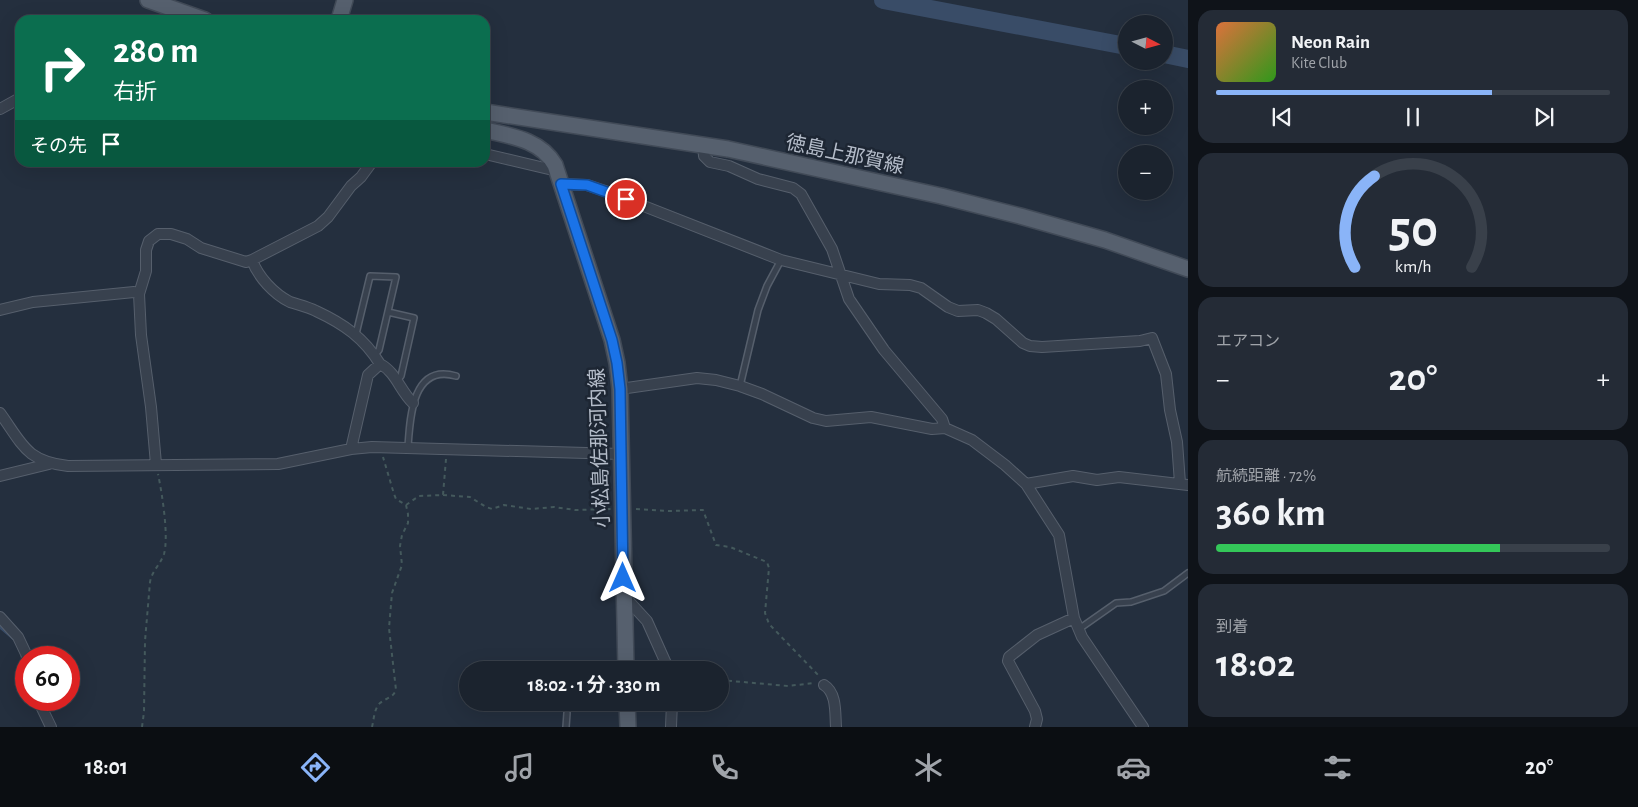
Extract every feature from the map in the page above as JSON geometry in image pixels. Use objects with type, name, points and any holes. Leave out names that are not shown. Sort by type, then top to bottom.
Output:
[{"type":"main road","points":[[148,0],[191,15]]},
{"type":"main road","points":[[340,15],[345,0]]},
{"type":"main road","name":"徳島上那賀線","points":[[490,113],[728,148],[994,209],[1105,240],[1188,269]]},
{"type":"main road","name":"小松島佐那河内線","points":[[490,131],[540,148],[548,154],[559,178],[612,340],[620,389],[626,661]]},
{"type":"main road","points":[[627,711],[628,727]]},
{"type":"street","points":[[0,109],[15,101]]},
{"type":"street","points":[[703,145],[704,156],[710,162],[729,166],[758,178],[793,188],[801,194],[832,249],[849,299],[884,350],[942,419],[945,428]]},
{"type":"street","points":[[490,156],[608,192],[781,260],[879,284],[910,285],[921,288],[948,307],[958,311],[978,310],[986,313],[996,319],[1023,343],[1030,346],[1042,347],[1140,341],[1152,338],[1166,374],[1169,404],[1184,484],[1119,477],[1097,480],[1073,476],[1026,484]]},
{"type":"street","points":[[156,464],[151,407],[141,335],[139,294],[146,271],[146,250],[149,241],[158,234],[171,234],[187,239],[201,248],[246,262],[252,260],[318,226],[328,217],[350,186],[361,178],[369,167]]},
{"type":"street","points":[[252,260],[257,273],[289,301],[316,311],[356,334],[370,348],[377,360],[397,380],[407,398],[413,403]]},
{"type":"street","points":[[0,310],[33,302],[134,292],[139,294]]},
{"type":"street","points":[[351,448],[368,374],[377,360]]},
{"type":"street","points":[[620,389],[697,378],[716,380],[740,386],[826,421],[871,417],[932,429],[945,428],[972,440],[1026,484],[1059,535],[1074,618],[1079,630],[1143,727]]},
{"type":"street","points":[[0,413],[27,451],[35,458],[49,464],[68,466],[278,464],[351,448],[372,447],[620,454]]},
{"type":"street","points":[[0,476],[49,464]]},
{"type":"street","points":[[623,595],[647,621],[664,661]]},
{"type":"street","points":[[0,617],[18,637],[22,646]]},
{"type":"street","points":[[1035,727],[1037,719],[1008,661],[1009,657],[1037,635],[1074,618]]},
{"type":"street","points":[[824,685],[829,688],[833,695],[836,727]]},
{"type":"street","points":[[43,711],[51,727]]},
{"type":"street","points":[[670,727],[671,711]]},
{"type":"lane","points":[[740,386],[758,310],[781,260]]},
{"type":"lane","points":[[356,334],[370,276],[396,277],[377,360]]},
{"type":"lane","points":[[388,312],[414,318],[401,376],[397,380]]},
{"type":"lane","points":[[408,448],[413,403],[430,376],[441,373],[456,376]]},
{"type":"lane","points":[[1079,630],[1116,602],[1131,602],[1164,591],[1188,573]]},
{"type":"lane","points":[[566,727],[567,714]]},
{"type":"path","points":[[372,447],[385,460],[396,499],[406,505],[408,514],[408,523],[402,535],[400,546],[402,565],[392,593],[389,628],[396,690],[395,694],[376,708],[372,727]]},
{"type":"path","points":[[443,495],[446,449]]},
{"type":"path","points":[[142,727],[145,641],[150,582],[151,576],[165,549],[163,504],[156,464]]},
{"type":"path","points":[[406,505],[419,496],[443,495],[470,496],[492,509],[504,505],[531,509],[554,507],[581,510],[703,510],[716,545],[730,548],[767,562],[769,568],[766,619],[823,680],[824,685],[814,683],[788,686],[729,681]]},
{"type":"waterway","points":[[883,0],[1118,44]]},
{"type":"waterway","points":[[1173,56],[1188,59]]},
{"type":"waterway","points":[[0,627],[13,638]]},
{"type":"route","points":[[623,578],[620,389],[617,363],[612,340],[561,184],[572,186],[587,185],[626,199]]}]
